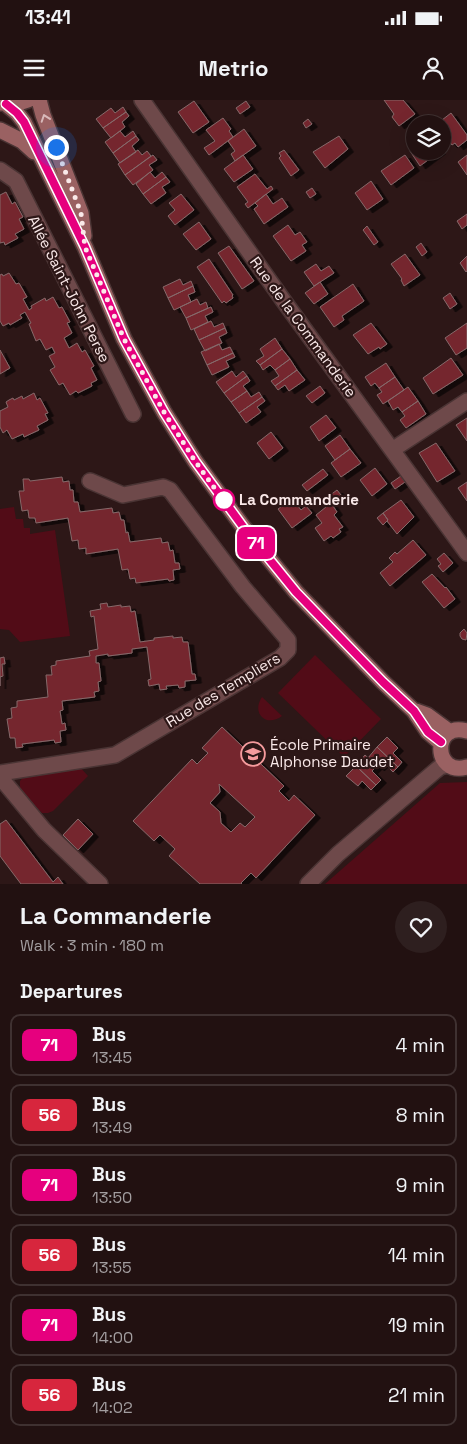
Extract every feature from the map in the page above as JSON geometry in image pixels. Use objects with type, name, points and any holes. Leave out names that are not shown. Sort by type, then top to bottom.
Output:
[{"type":"street","points":[[1,103],[20,103],[28,100]]},
{"type":"street","points":[[39,100],[81,213],[85,247]]},
{"type":"street","name":"Rue de la Commanderie","points":[[142,100],[283,300],[467,553]]},
{"type":"street","points":[[1,103],[17,113],[24,122],[85,247],[124,339],[164,412],[195,461],[244,528],[296,592],[383,682],[414,711],[427,715],[446,737]]},
{"type":"street","points":[[0,130],[22,141],[32,149],[46,170]]},
{"type":"street","name":"Allée Saint-John Perse","points":[[0,170],[16,181],[133,414]]},
{"type":"street","points":[[392,450],[467,400]]},
{"type":"street","name":"Rue des Templiers","points":[[0,773],[115,755],[280,658],[288,650],[288,640],[243,587],[170,490],[163,487],[124,496],[90,481]]},
{"type":"street","points":[[467,731],[461,729],[446,737],[440,753],[448,765],[458,768],[467,767]]},
{"type":"street","points":[[308,884],[338,854],[434,772],[448,765]]},
{"type":"street","points":[[0,777],[44,830],[100,884]]},
{"type":"shaded area","points":[[14,507],[16,519],[23,519],[24,528],[30,528],[30,534],[55,530],[70,636],[20,642],[9,630],[0,629],[0,509]]},
{"type":"shaded area","points":[[315,655],[381,719],[344,757],[278,693]]},
{"type":"shaded area","points":[[262,697],[282,716],[271,720],[262,717],[258,708]]},
{"type":"shaded area","points":[[79,766],[88,776],[53,811],[48,813],[42,813],[20,789],[20,781],[25,775]]},
{"type":"shaded area","points":[[467,782],[467,884],[325,884],[440,783]]},
{"type":"building","points":[[384,100],[403,100],[415,114],[406,115],[406,121],[399,126],[392,117],[394,114]]},
{"type":"building","points":[[194,101],[209,122],[193,133],[178,112]]},
{"type":"building","points":[[246,101],[250,107],[240,114],[236,108]]},
{"type":"building","points":[[123,107],[126,112],[103,128],[96,119],[111,108],[115,113]]},
{"type":"building","points":[[126,112],[129,116],[122,122],[125,127],[111,138],[103,128]]},
{"type":"building","points":[[451,113],[467,135],[467,140],[458,147],[455,143],[451,144],[451,115],[448,115]]},
{"type":"building","points":[[223,118],[231,129],[229,131],[233,137],[209,155],[204,148],[215,141],[206,130]]},
{"type":"building","points":[[308,119],[312,124],[306,128],[303,123]]},
{"type":"building","points":[[244,129],[256,146],[235,161],[231,154],[235,151],[228,141]]},
{"type":"building","points":[[120,131],[125,137],[133,131],[136,136],[113,153],[105,142]]},
{"type":"building","points":[[136,136],[139,140],[132,146],[136,152],[120,163],[113,153]]},
{"type":"building","points":[[339,136],[348,149],[325,168],[313,152]]},
{"type":"building","points":[[138,150],[142,155],[147,151],[151,156],[125,175],[118,164]]},
{"type":"building","points":[[284,150],[299,170],[291,176],[279,158],[281,156],[279,153]]},
{"type":"building","points":[[153,155],[157,160],[149,165],[153,170],[133,185],[125,175]]},
{"type":"building","points":[[243,155],[253,169],[234,182],[224,169]]},
{"type":"building","points":[[405,155],[406,160],[408,160],[414,168],[391,185],[381,171]]},
{"type":"building","points":[[467,155],[467,175],[458,162]]},
{"type":"building","points":[[416,160],[428,160],[420,166]]},
{"type":"building","points":[[150,172],[155,178],[162,172],[166,177],[143,194],[136,184]]},
{"type":"building","points":[[255,174],[267,189],[271,186],[273,189],[248,208],[245,204],[248,202],[237,187]]},
{"type":"building","points":[[166,177],[170,182],[162,187],[166,193],[151,204],[143,194]]},
{"type":"building","points":[[371,181],[383,199],[367,210],[355,193]]},
{"type":"building","points":[[312,188],[316,194],[310,198],[306,192]]},
{"type":"building","points":[[6,192],[12,204],[15,202],[23,217],[19,219],[24,229],[15,234],[18,238],[5,245],[4,242],[0,243],[0,195]]},
{"type":"building","points":[[181,194],[194,210],[175,225],[168,216],[175,210],[169,203]]},
{"type":"building","points":[[266,194],[273,204],[282,198],[288,207],[264,224],[254,209],[258,206],[255,203]]},
{"type":"building","points":[[467,214],[467,225],[462,229],[457,221]]},
{"type":"building","points":[[199,222],[211,239],[196,250],[183,234]]},
{"type":"building","points":[[288,225],[295,235],[300,232],[307,242],[302,245],[306,251],[291,261],[273,236]]},
{"type":"building","points":[[367,226],[378,242],[374,245],[363,230]]},
{"type":"building","points":[[421,243],[427,252],[422,256],[416,247]]},
{"type":"building","points":[[229,246],[254,281],[242,289],[218,253]]},
{"type":"building","points":[[405,254],[420,275],[404,286],[402,279],[391,264]]},
{"type":"building","points":[[467,256],[467,271],[466,272],[460,263]]},
{"type":"building","points":[[209,259],[233,295],[233,298],[226,303],[224,301],[222,303],[197,267]]},
{"type":"building","points":[[316,264],[321,271],[329,266],[334,273],[314,286],[304,272]]},
{"type":"building","points":[[9,273],[16,284],[19,283],[27,297],[23,299],[29,310],[32,308],[31,306],[45,298],[46,301],[53,297],[59,308],[62,307],[70,322],[67,323],[72,333],[64,338],[69,348],[77,343],[82,352],[85,350],[94,366],[91,368],[97,380],[91,383],[92,386],[70,395],[63,383],[59,385],[50,370],[55,367],[49,356],[55,353],[52,347],[46,350],[40,339],[36,341],[29,324],[31,323],[25,312],[20,315],[22,318],[10,325],[9,323],[3,326],[0,321],[0,275],[2,274],[3,276]]},
{"type":"building","points":[[180,279],[183,285],[191,281],[193,286],[168,298],[163,287]]},
{"type":"building","points":[[320,282],[328,294],[314,304],[305,293]]},
{"type":"building","points":[[353,284],[364,301],[342,316],[344,320],[334,327],[320,307]]},
{"type":"building","points":[[193,286],[195,292],[188,295],[191,302],[174,310],[168,298]]},
{"type":"building","points":[[450,293],[457,304],[450,309],[443,298]]},
{"type":"building","points":[[197,299],[200,305],[206,302],[208,308],[186,318],[180,307]]},
{"type":"building","points":[[211,307],[213,312],[205,316],[208,322],[191,330],[186,318]]},
{"type":"building","points":[[211,321],[214,327],[223,323],[225,328],[199,340],[194,329]]},
{"type":"building","points":[[371,323],[387,344],[368,354],[353,335]]},
{"type":"building","points":[[467,323],[467,348],[456,355],[445,338]]},
{"type":"building","points":[[225,328],[227,333],[219,337],[222,343],[205,351],[199,340]]},
{"type":"building","points":[[275,338],[282,349],[260,365],[256,361],[264,356],[260,349]]},
{"type":"building","points":[[219,344],[222,350],[230,347],[233,353],[207,365],[201,352]]},
{"type":"building","points":[[282,349],[290,359],[275,370],[270,365],[263,370],[260,365]]},
{"type":"building","points":[[0,350],[10,368],[0,374]]},
{"type":"building","points":[[233,353],[235,357],[226,361],[229,367],[212,375],[207,365]]},
{"type":"building","points":[[451,358],[463,375],[433,394],[423,378]]},
{"type":"building","points":[[290,359],[297,370],[275,386],[271,381],[279,376],[275,370]]},
{"type":"building","points":[[386,363],[395,377],[379,388],[375,383],[371,386],[365,377]]},
{"type":"building","points":[[297,370],[305,380],[289,391],[285,385],[278,390],[275,386]]},
{"type":"building","points":[[232,371],[236,377],[243,371],[247,376],[224,393],[216,382]]},
{"type":"building","points":[[247,376],[250,381],[243,386],[247,391],[231,402],[224,393]]},
{"type":"building","points":[[395,377],[404,390],[383,404],[377,395],[382,392],[379,388]]},
{"type":"building","points":[[320,386],[325,393],[312,403],[306,396]]},
{"type":"building","points":[[408,387],[418,401],[402,412],[398,407],[393,410],[388,401]]},
{"type":"building","points":[[247,391],[251,397],[259,392],[262,397],[239,413],[231,402]]},
{"type":"building","points":[[34,393],[37,400],[40,398],[48,413],[45,414],[48,420],[37,426],[39,430],[24,437],[23,434],[12,439],[7,430],[3,433],[0,427],[0,411],[8,407],[6,402],[9,400],[22,396],[23,399]]},
{"type":"building","points":[[262,397],[265,401],[257,407],[261,412],[246,423],[239,413]]},
{"type":"building","points":[[418,401],[426,414],[406,428],[400,420],[405,416],[402,412]]},
{"type":"building","points":[[326,415],[336,428],[319,441],[310,427]]},
{"type":"building","points":[[467,418],[467,441],[456,425]]},
{"type":"building","points":[[271,432],[283,448],[269,459],[257,443]]},
{"type":"building","points":[[340,435],[350,449],[335,460],[325,446]]},
{"type":"building","points":[[436,443],[455,471],[437,482],[419,453]]},
{"type":"building","points":[[350,449],[361,463],[341,477],[331,463]]},
{"type":"building","points":[[375,468],[387,484],[372,496],[360,480]]},
{"type":"building","points":[[323,469],[328,475],[307,491],[302,485]]},
{"type":"building","points":[[401,476],[405,482],[395,489],[391,483]]},
{"type":"building","points":[[62,477],[63,482],[69,481],[70,490],[73,490],[74,502],[78,502],[80,512],[112,508],[113,513],[119,512],[121,520],[124,520],[130,542],[161,538],[162,543],[168,542],[170,551],[173,550],[175,563],[179,563],[180,569],[173,570],[174,580],[136,583],[135,578],[130,579],[128,569],[122,570],[118,549],[86,554],[86,548],[79,549],[78,540],[72,541],[68,518],[36,523],[35,518],[29,518],[28,510],[22,511],[19,491],[24,491],[23,479],[29,479],[30,481]]},
{"type":"building","points":[[467,482],[467,501],[458,488]]},
{"type":"building","points":[[337,490],[341,495],[333,501],[329,496]]},
{"type":"building","points":[[292,499],[301,510],[306,506],[312,513],[292,528],[278,509]]},
{"type":"building","points":[[401,500],[414,517],[397,534],[383,513]]},
{"type":"building","points":[[331,503],[337,512],[334,515],[343,527],[339,529],[341,532],[333,538],[331,536],[324,541],[315,528],[322,523],[316,515]]},
{"type":"building","points":[[383,513],[388,520],[383,525],[377,518]]},
{"type":"building","points":[[413,540],[426,555],[390,586],[380,573],[393,562],[389,558],[395,552],[397,554]]},
{"type":"building","points":[[444,553],[453,563],[443,572],[438,566],[441,564],[437,559]]},
{"type":"building","points":[[432,574],[446,587],[455,599],[444,608],[422,582]]},
{"type":"building","points":[[107,603],[108,607],[130,606],[131,612],[135,611],[140,642],[173,636],[173,638],[182,637],[183,642],[188,642],[192,674],[195,674],[196,680],[185,681],[185,687],[179,688],[178,685],[166,686],[167,689],[160,690],[159,684],[149,686],[148,680],[151,679],[147,647],[132,649],[132,653],[96,656],[96,663],[99,663],[101,681],[98,682],[99,691],[94,692],[95,697],[62,701],[63,710],[60,711],[62,724],[65,723],[66,730],[60,731],[61,742],[55,743],[54,740],[22,744],[23,747],[16,748],[15,738],[10,738],[7,719],[12,718],[11,708],[17,707],[17,701],[48,697],[46,675],[52,675],[51,666],[56,665],[56,661],[90,656],[89,651],[98,649],[94,616],[91,617],[90,611],[101,609],[100,604]]},
{"type":"building","points":[[464,629],[467,633],[466,640],[460,636]]},
{"type":"building","points":[[4,657],[5,664],[2,664],[3,676],[0,677],[0,658]]},
{"type":"building","points":[[222,727],[284,786],[279,791],[289,801],[294,795],[315,815],[256,878],[251,873],[242,884],[200,884],[169,856],[175,849],[160,835],[154,841],[133,821],[192,759],[197,764],[208,753],[202,748]],"holes":[[[219,784],[255,817],[245,827],[240,823],[231,832],[221,823],[220,812],[210,803],[220,792]]]},
{"type":"building","points":[[387,737],[398,748],[393,753],[402,762],[398,767],[377,747]]},
{"type":"building","points":[[377,747],[398,767],[393,772],[384,763],[379,768],[368,758]]},
{"type":"building","points":[[365,755],[377,766],[372,771],[381,780],[376,785],[356,766]]},
{"type":"building","points":[[356,766],[376,785],[371,790],[362,781],[358,786],[346,776]]},
{"type":"building","points":[[78,819],[93,834],[78,850],[63,835]]},
{"type":"building","points":[[6,820],[53,882],[58,877],[63,884],[21,884],[0,856],[0,824]]},
{"type":"bus line","name":"71","points":[[6,104],[24,122],[85,247],[124,339],[164,412],[195,461],[244,528],[296,592],[383,682],[414,711],[428,732],[441,742]]},
{"type":"place","name":"La Commanderie","points":[[224,500]]},
{"type":"place","name":"École Primaire Alphonse Daudet","points":[[253,754]]},
{"type":"route","points":[[56,147],[81,213],[85,247],[124,339],[164,412],[195,461],[226,504],[224,500]]}]
